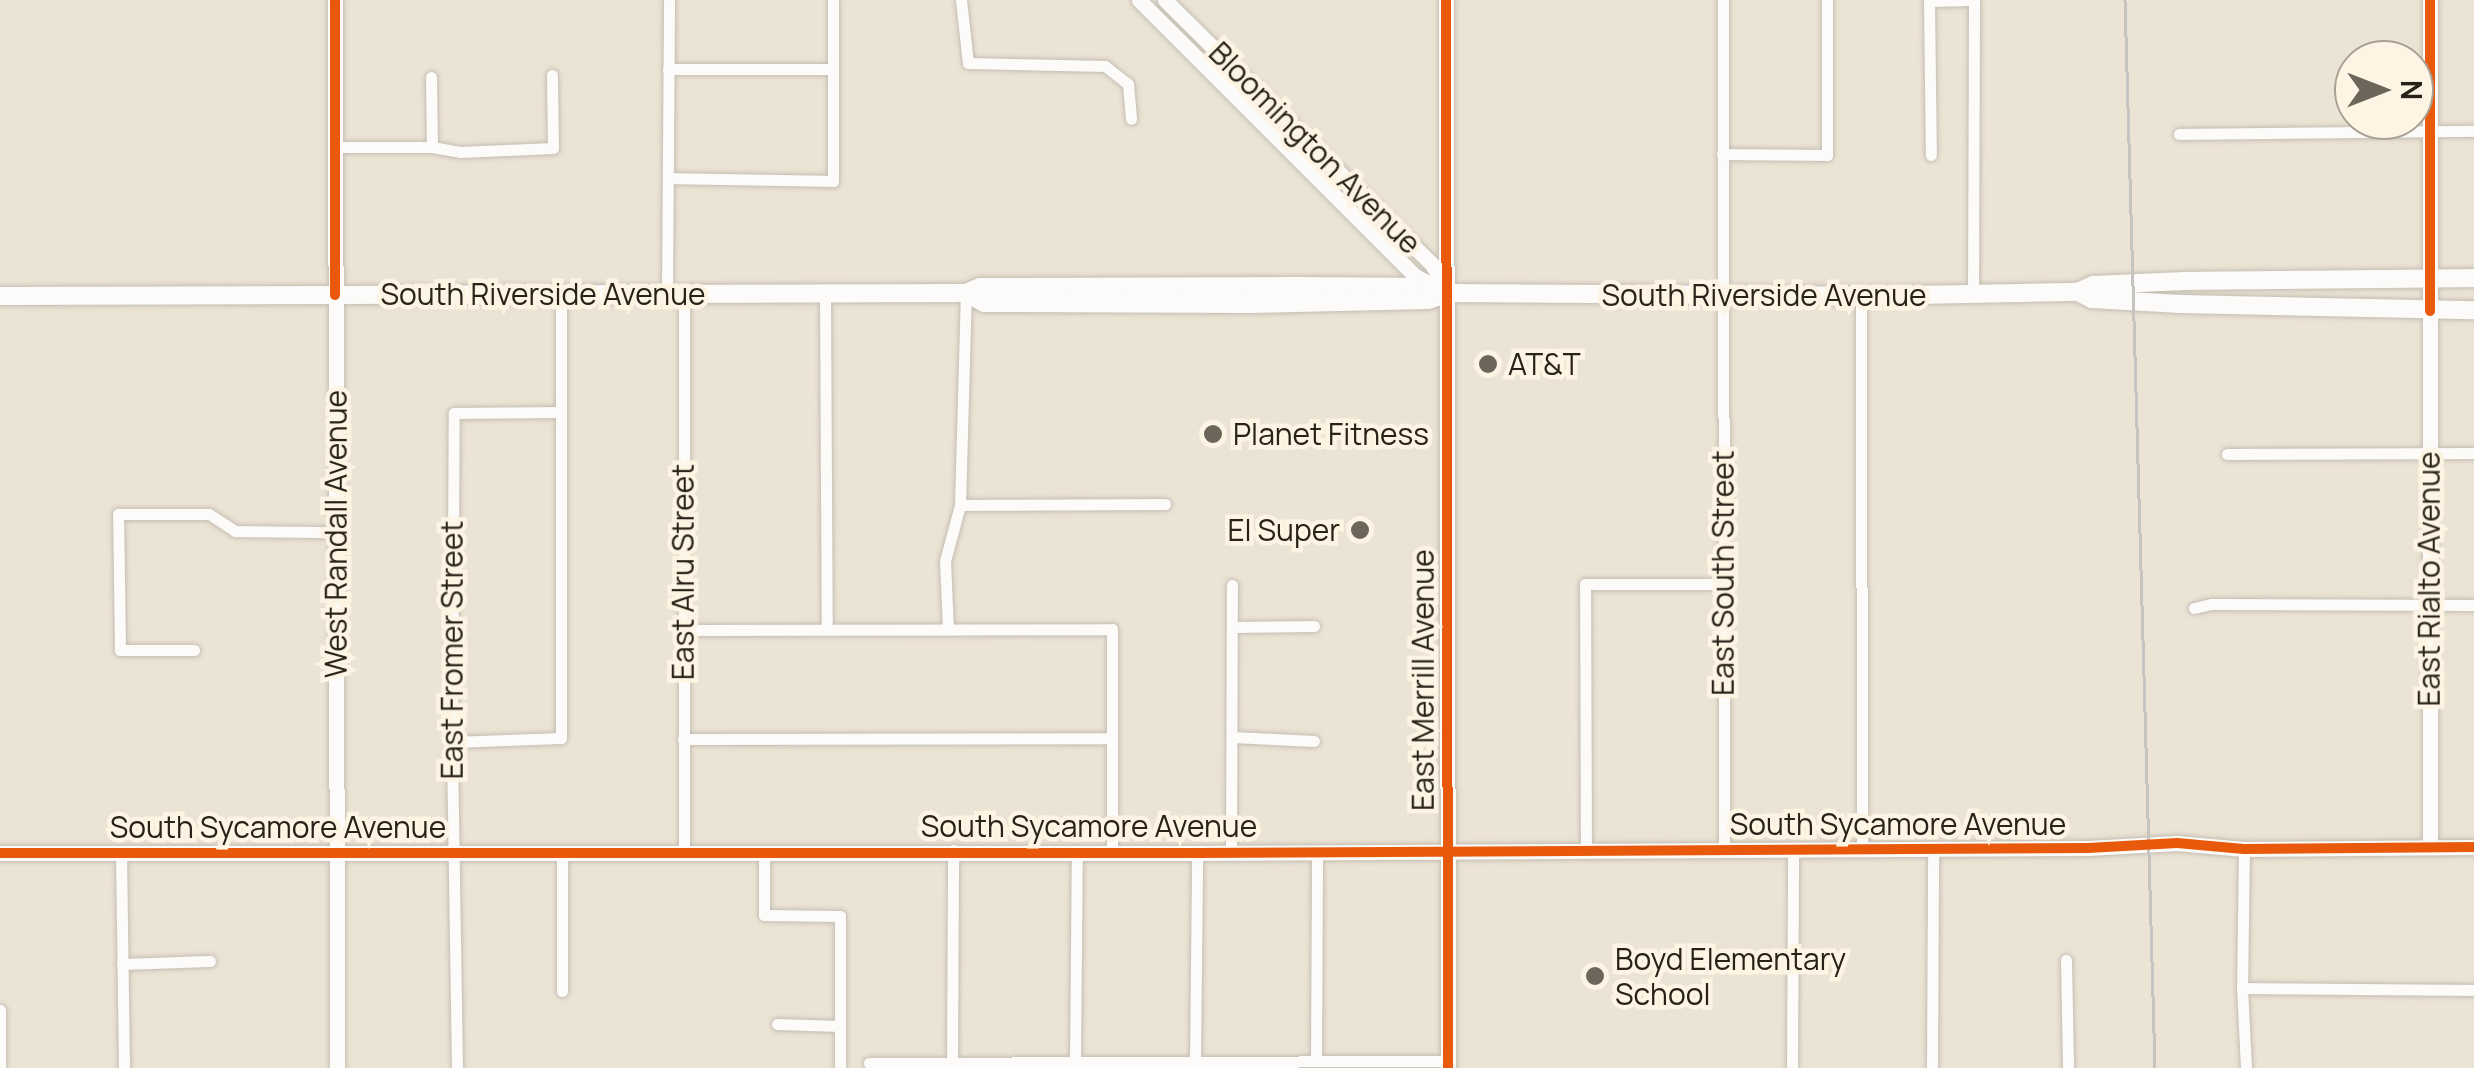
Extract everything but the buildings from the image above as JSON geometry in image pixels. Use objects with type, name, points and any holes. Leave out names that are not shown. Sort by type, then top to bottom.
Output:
[{"type":"main road","name":"South Riverside Avenue","points":[[0,296],[966,293],[980,286],[1392,287],[1450,293],[1861,296],[2078,292],[2093,285],[2186,281],[2474,278]]},
{"type":"main road","name":"South Riverside Avenue","points":[[2078,292],[2092,299],[2474,310]]},
{"type":"main road","name":"South Riverside Avenue","points":[[966,293],[984,303],[1250,304],[1428,300],[1450,293]]},
{"type":"street","name":"West Randall Avenue","points":[[335,0],[337,1068]]},
{"type":"street","name":"East Alru Street","points":[[669,0],[668,178],[676,294],[684,851]]},
{"type":"street","points":[[668,178],[833,181],[832,0]]},
{"type":"street","points":[[961,0],[968,63],[1112,68],[1131,90],[1131,118]]},
{"type":"street","name":"Bloomington Avenue","points":[[1139,0],[1415,276],[1450,293]]},
{"type":"street","name":"Bloomington Avenue","points":[[1165,0],[1432,263],[1450,293]]},
{"type":"street","name":"East Merrill Avenue","points":[[1446,0],[1450,293],[1448,1064]]},
{"type":"street","name":"East South Street","points":[[1723,0],[1724,849]]},
{"type":"street","points":[[1722,154],[1827,155],[1827,0]]},
{"type":"street","points":[[1930,155],[1929,1],[1974,0],[1973,295]]},
{"type":"street","name":"East Rialto Avenue","points":[[2430,0],[2430,40]]},
{"type":"street","points":[[668,69],[832,69]]},
{"type":"street","points":[[335,147],[432,147],[476,152],[553,148],[552,76]]},
{"type":"street","points":[[431,77],[432,147]]},
{"type":"street","points":[[2434,131],[2474,131]]},
{"type":"street","points":[[2179,134],[2334,132]]},
{"type":"street","name":"East Rialto Avenue","points":[[2430,847],[2431,140]]},
{"type":"street","name":"Bloomington Avenue","points":[[1391,252],[1398,275],[1392,287]]},
{"type":"street","points":[[825,293],[828,628]]},
{"type":"street","points":[[948,629],[946,561],[960,505],[966,293]]},
{"type":"street","points":[[452,742],[561,738],[560,294]]},
{"type":"street","points":[[1861,296],[1862,848]]},
{"type":"street","name":"East Fromer Street","points":[[457,1068],[452,851],[454,413],[559,412]]},
{"type":"street","points":[[2227,454],[2474,454]]},
{"type":"street","points":[[960,505],[1164,504]]},
{"type":"street","points":[[194,650],[120,650],[118,514],[208,514],[234,531],[267,534],[337,532]]},
{"type":"street","points":[[1586,850],[1585,584],[1723,584]]},
{"type":"street","points":[[1231,852],[1232,585]]},
{"type":"street","points":[[2194,608],[2212,604],[2474,605]]},
{"type":"street","points":[[1233,628],[1314,626]]},
{"type":"street","points":[[683,630],[1112,629],[1112,852]]},
{"type":"street","points":[[1233,737],[1314,740]]},
{"type":"street","points":[[683,739],[1112,738]]},
{"type":"street","name":"South Sycamore Avenue","points":[[0,853],[1197,853],[2177,843],[2188,847],[2244,848],[2474,847]]},
{"type":"street","points":[[1792,1068],[1793,848]]},
{"type":"street","points":[[1932,1068],[1933,848]]},
{"type":"street","points":[[2244,848],[2242,988],[2246,1068]]},
{"type":"street","points":[[952,1062],[954,850]]},
{"type":"street","points":[[764,851],[764,915],[840,916],[840,1068]]},
{"type":"street","points":[[1075,1062],[1077,851]]},
{"type":"street","points":[[120,852],[124,1068]]},
{"type":"street","points":[[562,852],[562,991]]},
{"type":"street","points":[[1316,1059],[1317,852]]},
{"type":"street","points":[[1195,1061],[1197,853]]},
{"type":"street","points":[[2066,960],[2068,1068]]},
{"type":"street","points":[[122,964],[210,961]]},
{"type":"street","points":[[2242,988],[2474,990]]},
{"type":"street","points":[[0,1010],[0,1068]]},
{"type":"street","points":[[777,1024],[840,1026]]},
{"type":"street","points":[[869,1063],[1237,1064],[1316,1059],[1448,1064]]},
{"type":"railway","points":[[2125,0],[2155,1068]]},
{"type":"cycle path","points":[[335,0],[335,295]]},
{"type":"cycle path","points":[[1446,0],[1448,1068]]},
{"type":"cycle path","points":[[2430,0],[2430,311]]},
{"type":"cycle path","points":[[0,853],[1197,853],[2088,848],[2177,843],[2244,849],[2474,847]]},
{"type":"place","name":"AT&T","points":[[1488,364]]},
{"type":"place","name":"Planet Fitness","points":[[1213,434]]},
{"type":"place","name":"El Super","points":[[1360,530]]},
{"type":"place","name":"Boyd Elementary School","points":[[1595,976]]}]
